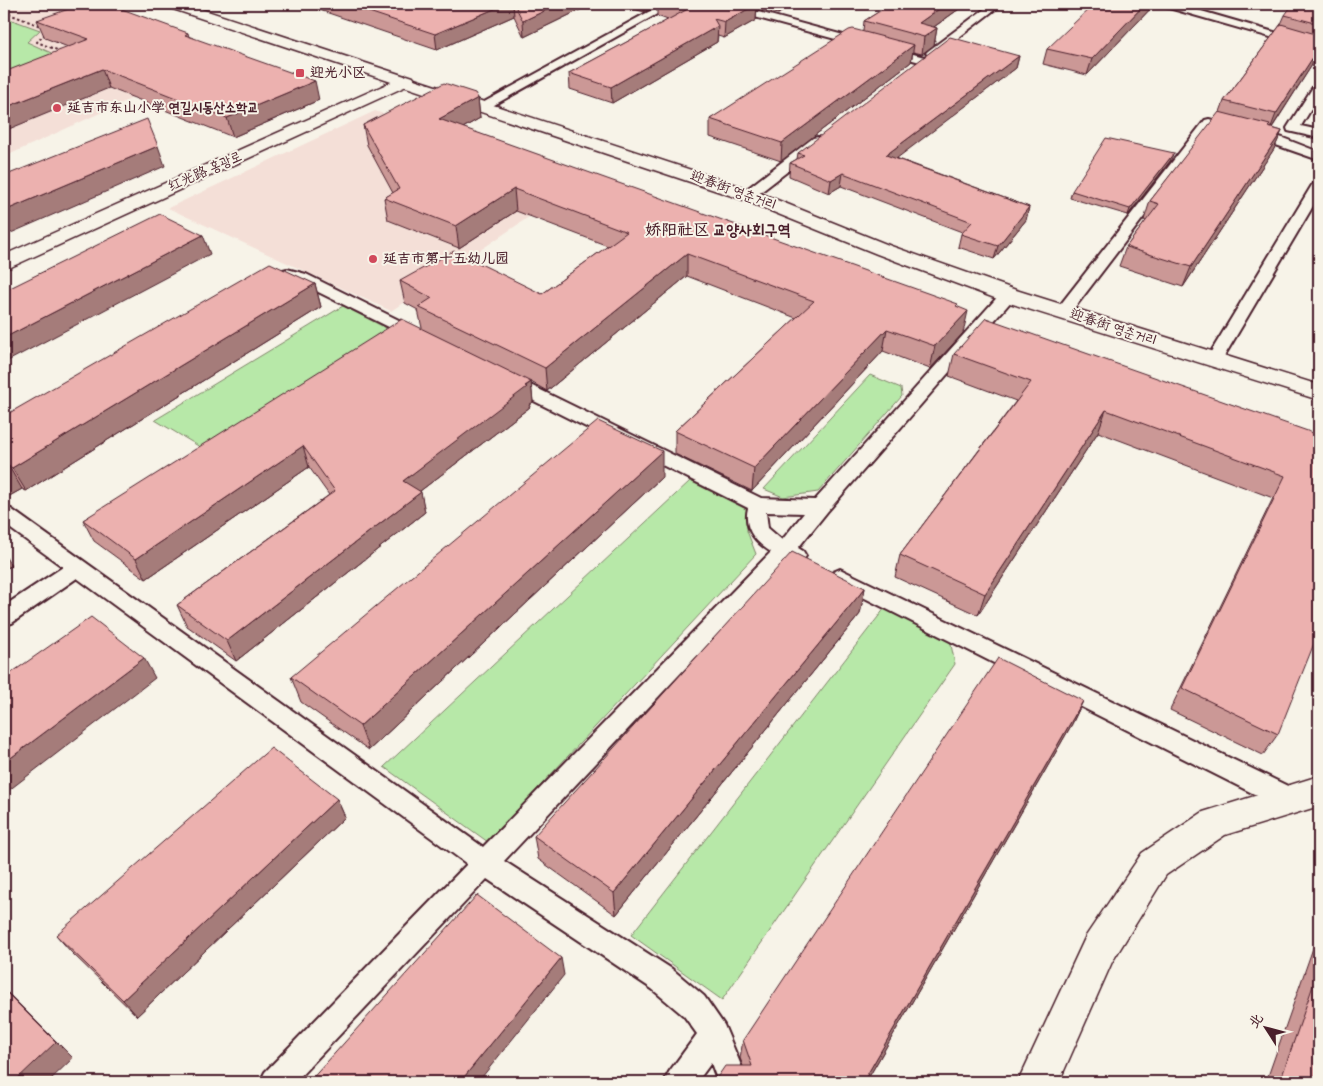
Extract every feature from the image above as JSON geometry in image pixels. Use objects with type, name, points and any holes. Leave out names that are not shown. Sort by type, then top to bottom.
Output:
[{"type":"street","name":"迎春街 영춘거리","points":[[172,4],[407,80],[748,195],[884,250],[1008,295],[1319,393]]},
{"type":"street","name":"红光路 홍광로","points":[[4,264],[407,80]]},
{"type":"street","points":[[1038,1082],[1099,949],[1154,864],[1215,823],[1305,796]]},
{"type":"lane","points":[[483,106],[670,4]]},
{"type":"lane","points":[[718,4],[924,60]]},
{"type":"lane","points":[[908,72],[997,4]]},
{"type":"lane","points":[[1166,4],[1319,48]]},
{"type":"lane","points":[[1319,87],[1294,128],[1319,134]]},
{"type":"lane","points":[[1063,312],[1209,123],[1278,141],[1319,156]]},
{"type":"lane","points":[[748,195],[825,136]]},
{"type":"lane","points":[[1214,360],[1319,185]]},
{"type":"lane","points":[[255,286],[272,277],[288,274],[301,277],[433,343]]},
{"type":"lane","points":[[275,1082],[784,550],[1008,295]]},
{"type":"lane","points":[[494,374],[758,506],[820,507]]},
{"type":"lane","points":[[758,506],[754,518],[760,533],[784,550],[1305,796]]},
{"type":"lane","points":[[4,514],[485,862],[662,979],[694,1006],[714,1034],[733,1082]]},
{"type":"lane","points":[[4,617],[78,567]]},
{"type":"lane","points":[[679,1082],[714,1034]]},
{"type":"path","points":[[4,12],[50,29],[37,42],[64,53]]},
{"type":"shaded area","name":"延吉市东山小学 연길시동산소학교","points":[[4,4],[66,4],[218,59],[4,157]]},
{"type":"shaded area","name":"延吉市第十五幼儿园","points":[[375,111],[580,182],[391,311],[168,208]]},
{"type":"green space","points":[[4,17],[40,30],[27,42],[69,61],[4,87]]},
{"type":"green space","points":[[343,306],[386,328],[360,348],[205,450],[155,420]]},
{"type":"green space","points":[[870,375],[901,388],[902,396],[818,492],[783,497],[764,489]]},
{"type":"green space","points":[[690,481],[748,510],[747,531],[756,554],[488,842],[384,767]]},
{"type":"green space","points":[[885,608],[950,640],[955,664],[722,1000],[631,935]]},
{"type":"building","points":[[83,4],[108,4],[188,33],[185,35],[315,81],[227,118],[102,69],[4,108],[4,72],[89,39],[37,20]]},
{"type":"building","points":[[345,4],[506,4],[435,34]]},
{"type":"building","points":[[514,4],[559,4],[523,21]]},
{"type":"building","points":[[666,4],[757,4],[725,22],[714,19],[718,26],[611,87],[569,73],[686,10]]},
{"type":"building","points":[[891,4],[946,4],[919,23],[937,28],[924,37],[864,21]]},
{"type":"building","points":[[1094,4],[1145,4],[1092,59],[1047,49]]},
{"type":"building","points":[[1293,4],[1319,4],[1319,24],[1285,15]]},
{"type":"building","points":[[1281,24],[1319,35],[1319,48],[1276,114],[1224,101]]},
{"type":"building","points":[[853,29],[914,45],[782,143],[710,119],[849,30]]},
{"type":"building","points":[[950,37],[1019,56],[886,155],[1029,207],[998,246],[961,234],[972,222],[843,173],[831,180],[790,163],[804,155],[798,153]]},
{"type":"building","points":[[444,83],[475,93],[478,98],[439,119],[958,304],[956,306],[968,311],[935,346],[887,329],[754,468],[675,431],[814,301],[687,254],[545,368],[418,307],[432,298],[400,281],[454,251],[542,294],[627,232],[514,189],[456,226],[384,198],[399,189],[363,125]]},
{"type":"building","points":[[1219,112],[1270,125],[1268,127],[1282,131],[1191,267],[1126,247],[1159,204],[1150,201]]},
{"type":"building","points":[[147,119],[158,146],[4,211],[4,176]]},
{"type":"building","points":[[1106,138],[1174,153],[1130,209],[1072,191]]},
{"type":"building","points":[[160,214],[203,235],[4,338],[4,291]]},
{"type":"building","points":[[270,263],[315,284],[12,468],[8,465],[4,468],[4,416]]},
{"type":"building","points":[[986,318],[1319,435],[1319,631],[1278,734],[1182,688],[1285,476],[1106,410],[985,594],[900,555],[1031,382],[954,354]]},
{"type":"building","points":[[402,319],[531,382],[525,386],[527,387],[403,481],[421,492],[227,641],[177,605],[335,491],[303,446],[136,559],[83,520]]},
{"type":"building","points":[[598,421],[662,451],[360,726],[291,677]]},
{"type":"building","points":[[792,552],[865,588],[614,893],[534,836]]},
{"type":"building","points":[[91,617],[144,658],[4,763],[4,678]]},
{"type":"building","points":[[998,658],[1083,701],[863,1082],[714,1082],[725,1066],[752,1066],[743,1040]]},
{"type":"building","points":[[271,748],[337,799],[123,1000],[56,935]]},
{"type":"building","points":[[477,895],[561,958],[460,1082],[309,1082]]},
{"type":"building","points":[[1319,968],[1319,1082],[1280,1082]]},
{"type":"building","points":[[4,990],[56,1042],[14,1082],[4,1082]]},
{"type":"place","name":"迎光小区","points":[[300,73]]},
{"type":"place","name":"延吉市东山小学 연길시동산소학교","points":[[57,108]]},
{"type":"place","name":"延吉市第十五幼儿园","points":[[373,259]]},
{"type":"district","name":"娇阳社区 교양사회구역","points":[[718,231]]}]
